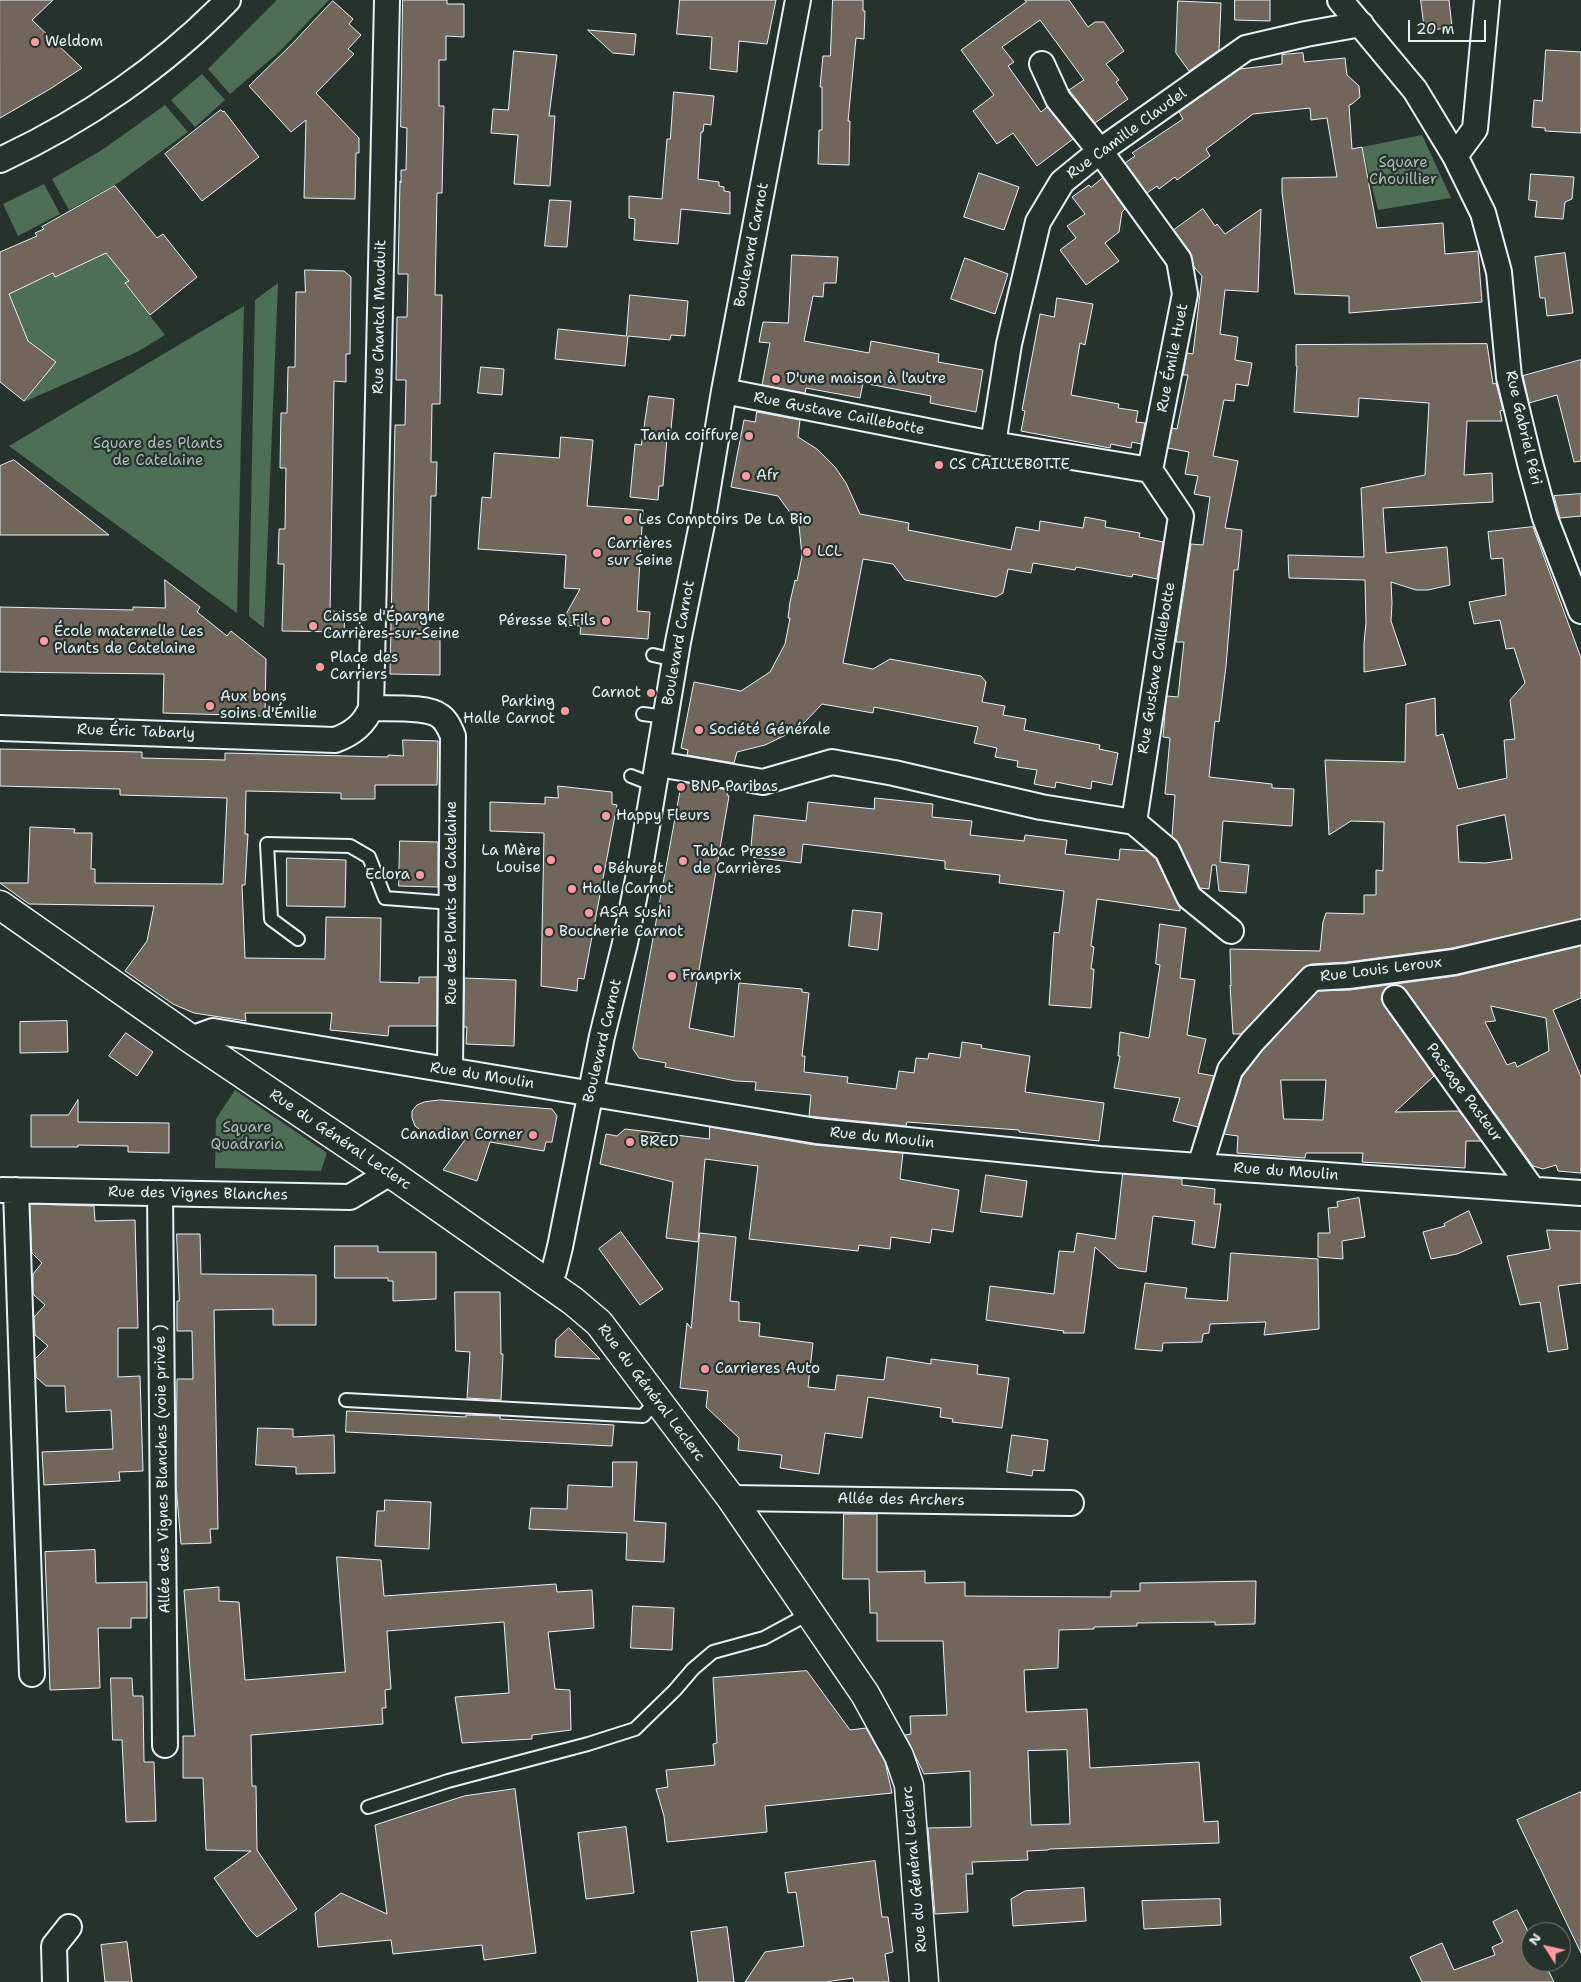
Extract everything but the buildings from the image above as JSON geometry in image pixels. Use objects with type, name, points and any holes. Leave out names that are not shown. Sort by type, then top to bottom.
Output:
[{"type":"street","points":[[0,160],[36,143],[92,109],[151,69],[213,16],[228,0]]},
{"type":"street","name":"Rue Chantal Mauduit","points":[[372,708],[372,633],[387,0]]},
{"type":"street","name":"Boulevard Carnot","points":[[545,1282],[554,1271],[560,1247],[602,1036],[625,943],[666,717],[664,657],[702,524],[724,391],[798,0]]},
{"type":"street","name":"Rue Gabriel Péri","points":[[1340,0],[1415,90],[1455,156],[1483,213],[1497,264],[1509,377],[1546,518],[1581,611]]},
{"type":"street","points":[[1455,156],[1475,129],[1486,0]]},
{"type":"street","name":"Rue Camille Claudel","points":[[994,444],[1009,344],[1038,222],[1062,182],[1100,151],[1246,48],[1360,24]]},
{"type":"street","name":"Rue Émile Huet","points":[[1042,64],[1058,99],[1100,151],[1179,260],[1186,294],[1150,470]]},
{"type":"street","name":"Rue Gustave Caillebotte","points":[[724,391],[994,444],[1150,470],[1180,516],[1134,822]]},
{"type":"street","name":"Rue des Plants de Catelaine","points":[[372,708],[431,711],[446,722],[453,736],[450,1070]]},
{"type":"street","name":"Rue Éric Tabarly","points":[[0,728],[334,740],[353,732],[359,727],[372,708]]},
{"type":"street","points":[[656,774],[763,782],[832,762],[894,773],[1041,807],[1134,822],[1167,850],[1189,897],[1231,931]]},
{"type":"street","name":"Rue du Général Leclerc","points":[[0,905],[191,1039],[390,1173],[572,1301],[599,1323],[731,1498],[865,1694],[899,1756],[909,1785],[924,1982]]},
{"type":"street","name":"Rue Louis Leroux","points":[[1200,1166],[1230,1070],[1252,1042],[1312,978],[1348,976],[1454,962],[1581,932]]},
{"type":"street","name":"Passage Pasteur","points":[[1395,998],[1532,1189]]},
{"type":"street","name":"Rue du Moulin","points":[[191,1039],[213,1031],[800,1129],[1100,1159],[1581,1193]]},
{"type":"street","name":"Rue des Vignes Blanches","points":[[8,1190],[350,1197],[390,1173]]},
{"type":"street","points":[[8,1190],[32,1674]]},
{"type":"street","name":"Allée des Vignes Blanches (voie privée )","points":[[160,1193],[165,1744]]},
{"type":"street","name":"Allée des Archers","points":[[731,1498],[1071,1502]]},
{"type":"street","points":[[55,1982],[54,1946],[68,1927]]},
{"type":"lane","points":[[642,714],[666,717]]},
{"type":"lane","points":[[631,776],[656,774]]},
{"type":"lane","points":[[298,940],[271,920],[267,844],[350,846],[369,857],[385,898],[452,903]]},
{"type":"lane","points":[[346,1400],[643,1416],[658,1400]]},
{"type":"lane","points":[[368,1807],[448,1781],[588,1744],[635,1729],[675,1690],[693,1669],[713,1652],[764,1638],[810,1613]]},
{"type":"green space","points":[[277,0],[329,0],[278,53],[230,94],[208,69]]},
{"type":"green space","points":[[202,74],[225,100],[195,127],[171,100]]},
{"type":"green space","points":[[165,105],[188,132],[118,183],[69,210],[52,179],[102,150]]},
{"type":"green space","name":"Square Chouillier","points":[[1422,135],[1451,198],[1378,210],[1362,147]]},
{"type":"green space","points":[[44,184],[60,214],[18,236],[3,204]]},
{"type":"green space","points":[[106,253],[129,281],[125,284],[165,335],[137,352],[24,402],[55,362],[28,341],[5,292],[14,291],[53,274],[55,277]]},
{"type":"green space","points":[[278,283],[264,628],[249,616],[255,300]]},
{"type":"green space","name":"Square des Plants de Catelaine","points":[[244,306],[237,613],[9,446]]},
{"type":"green space","name":"Square Quadraria","points":[[235,1090],[327,1153],[321,1171],[215,1168],[216,1119]]},
{"type":"place","name":"Weldom","points":[[35,42]]},
{"type":"place","name":"D'une maison à l'autre","points":[[776,379]]},
{"type":"place","name":"Tania coiffure","points":[[749,436]]},
{"type":"place","name":"CS CAILLEBOTTE","points":[[939,465]]},
{"type":"place","name":"Afr","points":[[746,476]]},
{"type":"place","name":"Les Comptoirs De La Bio","points":[[628,520]]},
{"type":"place","name":"LCL","points":[[807,552]]},
{"type":"place","name":"Carrières sur Seine","points":[[597,553]]},
{"type":"place","name":"Péresse & Fils","points":[[606,621]]},
{"type":"place","name":"Caisse d'Épargne Carrières-sur-Seine","points":[[313,626]]},
{"type":"place","name":"École maternelle Les Plants de Catelaine","points":[[44,641]]},
{"type":"place","name":"Place des Carriers","points":[[320,667]]},
{"type":"place","name":"Carnot","points":[[651,693]]},
{"type":"place","name":"Aux bons soins d'Émilie","points":[[210,706]]},
{"type":"place","name":"Parking Halle Carnot","points":[[565,711]]},
{"type":"place","name":"Société Générale","points":[[699,730]]},
{"type":"place","name":"BNP Paribas","points":[[681,787]]},
{"type":"place","name":"Happy Fleurs","points":[[606,816]]},
{"type":"place","name":"La Mère Louise","points":[[551,860]]},
{"type":"place","name":"Tabac Presse de Carrières","points":[[683,861]]},
{"type":"place","name":"Béhuret","points":[[598,869]]},
{"type":"place","name":"Eclora","points":[[420,875]]},
{"type":"place","name":"Halle Carnot","points":[[572,889]]},
{"type":"place","name":"ASA Sushi","points":[[589,913]]},
{"type":"place","name":"Boucherie Carnot","points":[[549,932]]},
{"type":"place","name":"Franprix","points":[[672,976]]},
{"type":"place","name":"Canadian Corner","points":[[533,1135]]},
{"type":"place","name":"BRED","points":[[630,1142]]},
{"type":"place","name":"Carrieres Auto","points":[[705,1369]]}]
